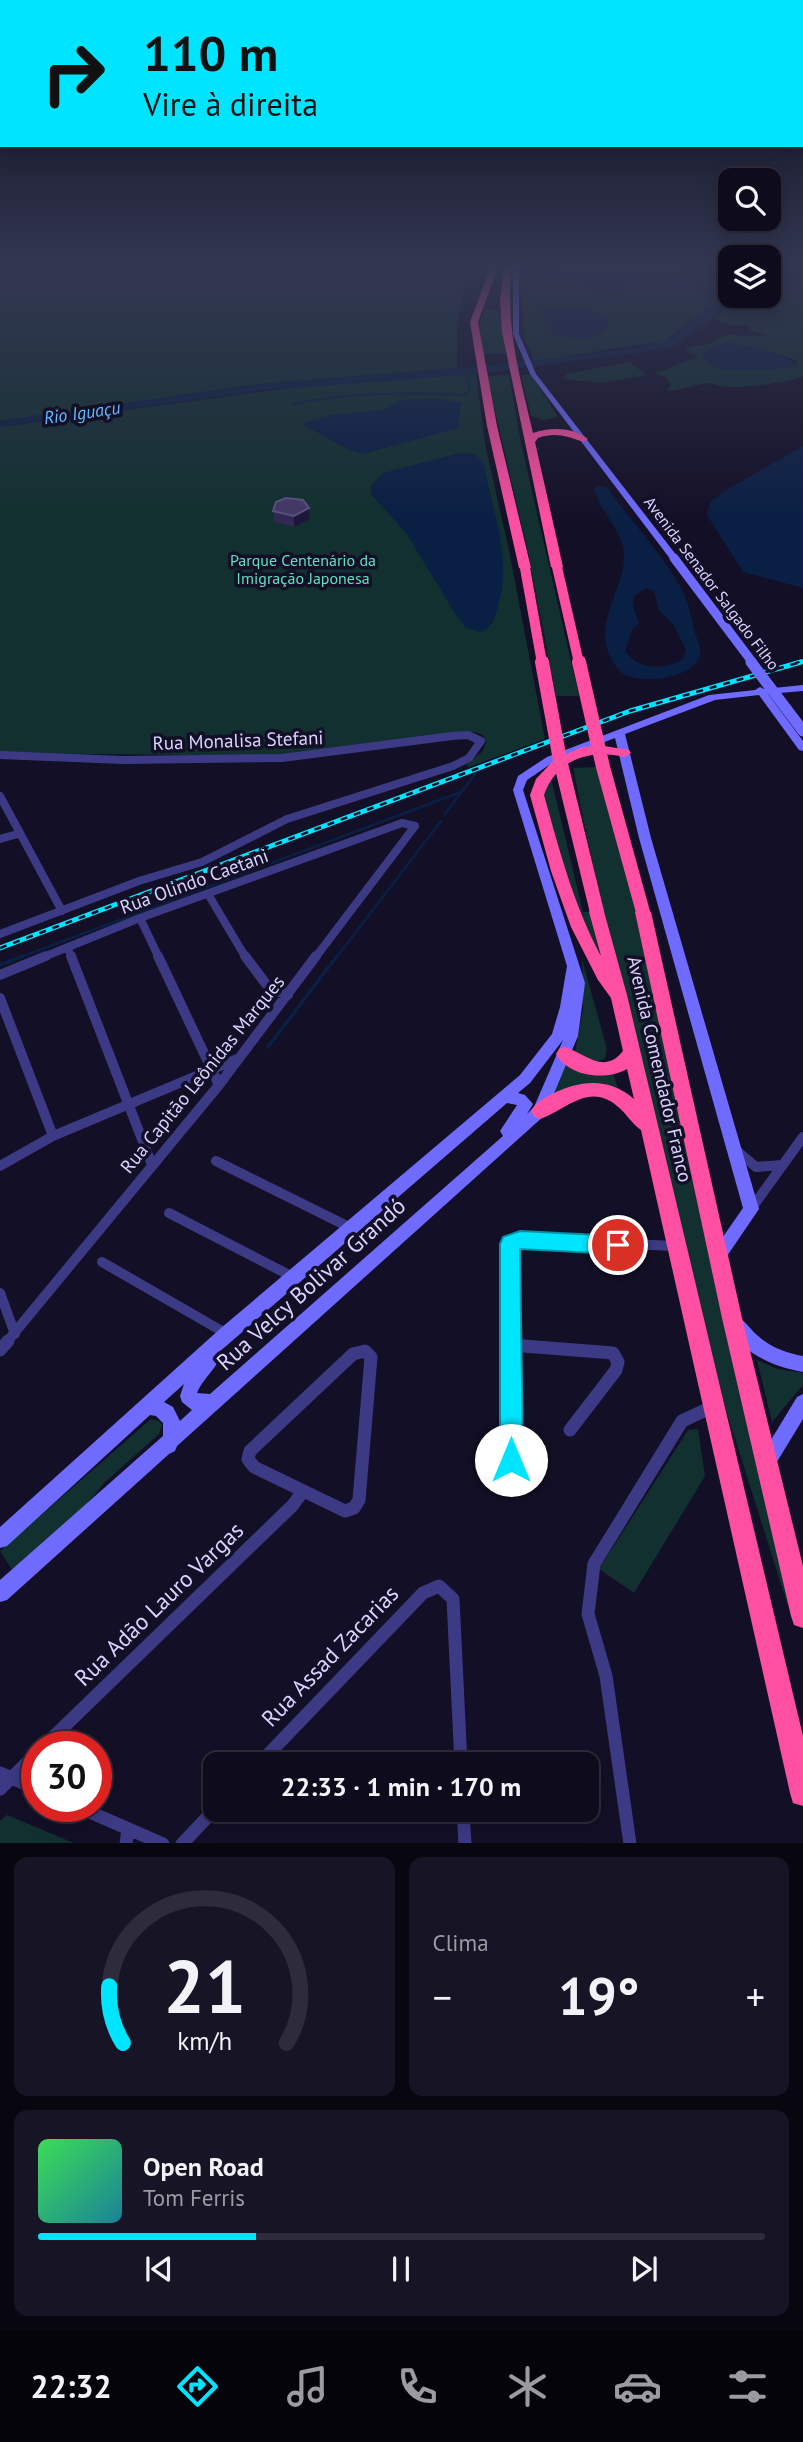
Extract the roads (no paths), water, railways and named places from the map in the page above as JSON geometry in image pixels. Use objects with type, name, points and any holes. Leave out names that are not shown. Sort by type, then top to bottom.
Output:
[{"type":"highway","name":"Avenida Comendador Franco","points":[[477,350],[525,568],[560,760],[619,995],[803,1793]]},
{"type":"highway","name":"Avenida Comendador Franco","points":[[511,350],[529,444],[603,767],[643,912],[765,1464],[803,1616]]},
{"type":"highway","points":[[524,419],[540,425],[573,427],[570,433],[552,432],[534,436],[529,444]]},
{"type":"highway","points":[[619,995],[604,979],[584,940],[537,795],[539,780],[550,768],[593,748],[623,749]]},
{"type":"highway","points":[[565,1054],[582,1066],[605,1070],[627,1061],[632,1053]]},
{"type":"highway","points":[[540,1111],[576,1089],[599,1089],[628,1103],[650,1132]]},
{"type":"main road","name":"Avenida Senador Salgado Filho","points":[[522,350],[533,374],[559,407],[571,415],[573,427]]},
{"type":"main road","name":"Avenida Senador Salgado Filho","points":[[596,454],[803,731]]},
{"type":"main road","name":"Rua Velcy Bolivar Grandó","points":[[606,737],[713,697],[760,690],[803,691]]},
{"type":"main road","points":[[760,690],[803,748]]},
{"type":"main road","points":[[619,732],[645,838],[734,1147]]},
{"type":"main road","points":[[606,737],[623,749]]},
{"type":"main road","name":"Rua Velcy Bolivar Grandó","points":[[540,1111],[565,1054],[579,983],[573,967]]},
{"type":"main road","name":"Rua Velcy Bolivar Grandó","points":[[1,1536],[227,1334],[505,1097],[544,1058],[558,1036],[567,1007],[573,967]]},
{"type":"main road","points":[[482,1160],[526,1107],[520,1099],[505,1097]]},
{"type":"main road","name":"Rua Velcy Bolivar Grandó","points":[[0,1593],[169,1445],[482,1160]]},
{"type":"main road","points":[[732,1318],[758,1348],[785,1360],[803,1364]]},
{"type":"main road","points":[[214,1404],[191,1401],[188,1391],[194,1379],[219,1350],[227,1334]]},
{"type":"main road","points":[[765,1464],[803,1403]]},
{"type":"main road","points":[[146,1406],[161,1407],[171,1416],[174,1430],[169,1445]]},
{"type":"street","name":"Avenida Senador Salgado Filho","points":[[559,407],[596,454]]},
{"type":"street","name":"Rua Monalisa Stefani","points":[[0,755],[123,760],[282,758],[452,736],[476,737],[481,741],[469,758],[287,819],[202,862],[62,911]]},
{"type":"street","name":"Rua Velcy Bolivar Grandó","points":[[573,967],[518,790],[522,778],[543,763],[606,737]]},
{"type":"street","points":[[0,796],[18,834],[62,911],[0,934]]},
{"type":"street","name":"Rua Olindo Caetani","points":[[0,975],[140,918],[402,823]]},
{"type":"street","name":"Rua Capitão Leônidas Marques","points":[[0,1350],[240,1058],[415,829],[412,823],[402,823]]},
{"type":"street","points":[[0,839],[18,834]]},
{"type":"street","points":[[208,894],[257,976],[269,988],[288,995]]},
{"type":"street","points":[[140,918],[219,1084]]},
{"type":"street","points":[[68,948],[152,1165]]},
{"type":"street","points":[[0,998],[53,1136]]},
{"type":"street","points":[[0,1166],[53,1136],[240,1058]]},
{"type":"street","name":"Rua Velcy Bolivar Grandó","points":[[482,1160],[540,1111]]},
{"type":"street","points":[[719,1254],[803,1137]]},
{"type":"street","points":[[734,1147],[753,1166],[773,1169],[783,1164]]},
{"type":"street","points":[[734,1147],[751,1209]]},
{"type":"street","points":[[216,1161],[351,1228]]},
{"type":"street","points":[[169,1213],[293,1277]]},
{"type":"street","points":[[512,1483],[510,1244],[520,1240],[676,1246]]},
{"type":"street","points":[[102,1262],[227,1334]]},
{"type":"street","points":[[0,1293],[15,1334]]},
{"type":"street","points":[[511,1345],[613,1353],[618,1363],[616,1370],[569,1430]]},
{"type":"street","points":[[365,1351],[371,1357],[359,1500],[354,1508],[345,1511],[303,1491],[254,1467],[248,1459],[250,1451],[353,1353],[365,1351]]},
{"type":"street","points":[[631,1843],[606,1676],[588,1614],[594,1564],[682,1421],[714,1406]]},
{"type":"street","name":"Rua Adão Lauro Vargas","points":[[59,1731],[293,1505],[303,1491]]},
{"type":"street","name":"Rua Assad Zacarias","points":[[271,1752],[423,1593],[439,1586],[453,1600],[460,1752]]},
{"type":"street","points":[[4,1780],[21,1766]]},
{"type":"street","points":[[4,1780],[21,1785]]},
{"type":"street","points":[[103,1822],[127,1836],[163,1843]]},
{"type":"street","points":[[183,1843],[203,1822]]},
{"type":"street","points":[[464,1822],[465,1843]]},
{"type":"water","name":"Rio Iguaçu","points":[[617,350],[656,350],[476,374],[267,390],[0,427],[0,421],[260,384],[496,365]]},
{"type":"water","points":[[710,350],[762,350],[799,364],[773,369],[727,370],[714,367],[702,357]]},
{"type":"water","points":[[436,399],[461,402],[458,428],[363,454],[349,450],[302,424],[330,415],[384,410],[400,400]]},
{"type":"water","points":[[803,446],[803,588],[743,572],[707,515],[710,502],[721,493]]},
{"type":"water","points":[[459,453],[476,454],[484,464],[500,535],[502,588],[491,625],[481,632],[466,628],[406,533],[371,494],[371,486],[383,473]]},
{"type":"water","points":[[594,488],[608,488],[668,567],[683,592],[700,654],[696,663],[678,674],[652,679],[629,676],[619,671],[609,654],[605,629],[620,580],[624,556],[620,537],[600,505]],"holes":[[[647,588],[654,591],[659,610],[673,624],[686,650],[682,660],[659,667],[637,662],[625,651],[632,630],[639,623],[633,607],[634,596]]]},
{"type":"waterway","points":[[293,404],[357,395],[464,395],[470,388],[465,371]]},
{"type":"waterway","points":[[445,814],[478,770]]},
{"type":"waterway","points":[[18,958],[461,792]]},
{"type":"waterway","points":[[336,958],[441,821]]},
{"type":"waterway","points":[[0,965],[23,956]]},
{"type":"waterway","points":[[268,1047],[337,956]]},
{"type":"railway","points":[[795,663],[803,661]]},
{"type":"railway","points":[[0,948],[630,711],[801,662]]},
{"type":"park label","name":"Parque Centenário da Imigração Japonesa","points":[[303,569]]}]
